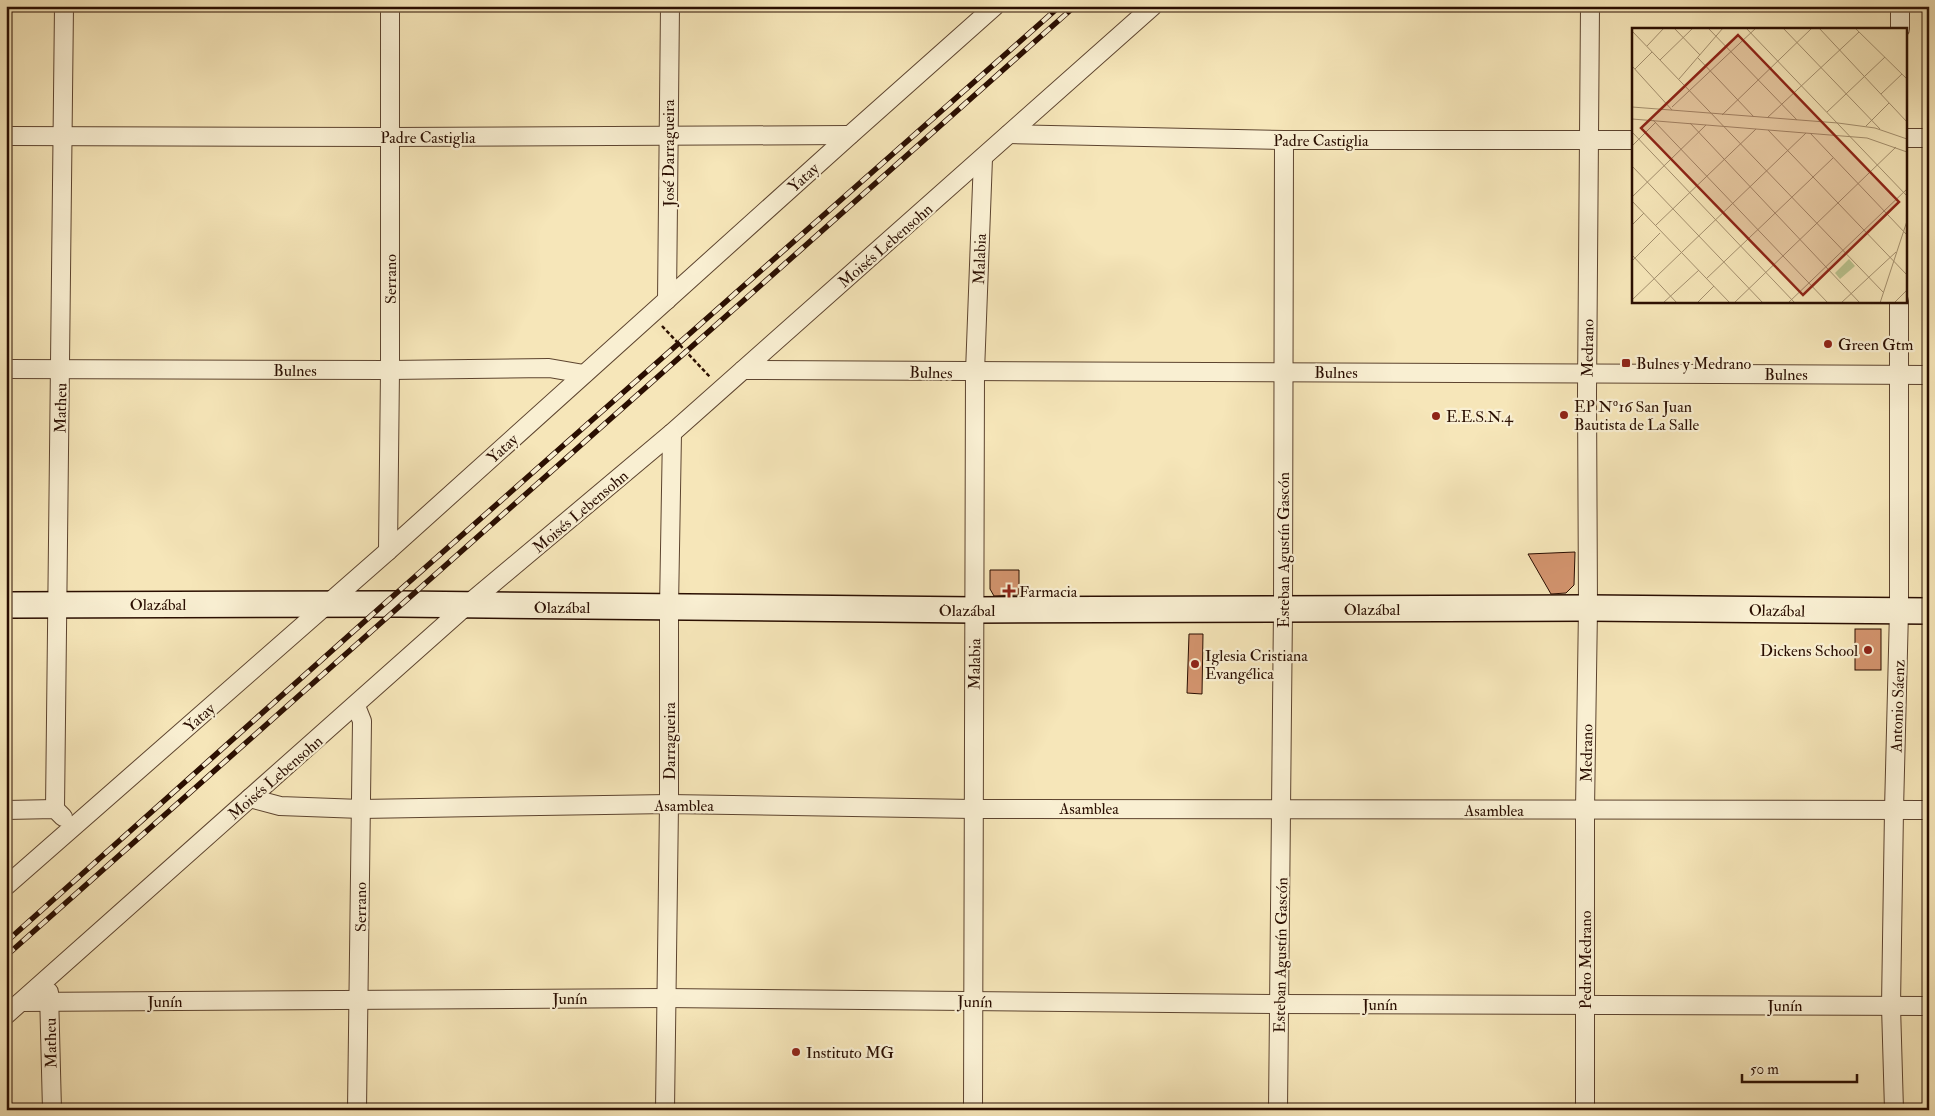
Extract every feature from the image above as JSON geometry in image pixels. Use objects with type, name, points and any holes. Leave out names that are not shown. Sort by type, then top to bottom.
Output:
[{"type":"street","name":"Matheu","points":[[55,809],[64,6]]},
{"type":"street","name":"Serrano","points":[[388,551],[390,6]]},
{"type":"street","name":"José Darragueira","points":[[667,300],[670,6]]},
{"type":"street","name":"Yatay","points":[[6,886],[388,551],[995,6]]},
{"type":"street","name":"Moisés Lebensohn","points":[[6,1015],[356,706],[466,606],[672,433],[1153,6]]},
{"type":"street","name":"Medrano","points":[[1585,810],[1588,608],[1587,372],[1590,6]]},
{"type":"street","points":[[1900,6],[1900,28]]},
{"type":"street","name":"Padre Castiglia","points":[[1009,134],[1284,140],[1632,140]]},
{"type":"street","name":"Padre Castiglia","points":[[6,136],[850,135]]},
{"type":"street","points":[[1908,138],[1929,138]]},
{"type":"street","name":"Esteban Agustín Gascón","points":[[1278,1110],[1283,610],[1284,140]]},
{"type":"street","name":"Malabia","points":[[973,1110],[975,372],[983,158]]},
{"type":"street","name":"Antonio Sáenz","points":[[1894,1110],[1892,1006],[1899,611],[1899,302]]},
{"type":"street","name":"Bulnes","points":[[6,369],[390,370],[548,368],[584,374]]},
{"type":"street","name":"Bulnes","points":[[743,370],[1587,372],[1929,375]]},
{"type":"street","name":"Darragueira","points":[[664,1110],[669,804],[668,607],[672,433]]},
{"type":"street","name":"Olazábal","points":[[6,605],[328,604],[975,610],[1588,608],[1929,611]]},
{"type":"street","name":"Serrano","points":[[356,706],[362,721],[357,1110]]},
{"type":"street","name":"Asamblea","points":[[250,798],[280,806],[361,809],[669,804],[973,809],[1929,810]]},
{"type":"street","points":[[6,810],[55,809],[73,827]]},
{"type":"street","name":"Pedro Medrano","points":[[1585,810],[1585,1110]]},
{"type":"street","name":"Matheu","points":[[49,976],[52,1110]]},
{"type":"street","name":"Junín","points":[[21,1002],[665,998],[1279,1004],[1929,1006]]},
{"type":"path","points":[[651,314],[721,389]]},
{"type":"building","points":[[1575,552],[1574,585],[1566,593],[1551,594],[1528,554]]},
{"type":"building","points":[[990,570],[1019,570],[1019,595],[994,596],[990,589]]},
{"type":"building","name":"Dickens School","points":[[1855,629],[1881,629],[1881,670],[1855,670]]},
{"type":"building","name":"Iglesia Cristiana Evangélica","points":[[1189,634],[1203,634],[1202,694],[1187,693]]},
{"type":"railway","points":[[6,942],[383,605],[1060,6]]},
{"type":"railway","points":[[6,956],[1075,6]]},
{"type":"place","name":"Green Gtm","points":[[1828,344]]},
{"type":"place","name":"Bulnes y Medrano","points":[[1626,363]]},
{"type":"place","name":"EP Nº16 San Juan Bautista de La Salle","points":[[1564,415]]},
{"type":"place","name":"E.E.S.N.4","points":[[1436,416]]},
{"type":"place","name":"Farmacia","points":[[1009,591]]},
{"type":"place","name":"Dickens School","points":[[1868,650]]},
{"type":"place","name":"Iglesia Cristiana Evangélica","points":[[1195,664]]},
{"type":"place","name":"Instituto MG","points":[[796,1052]]}]
